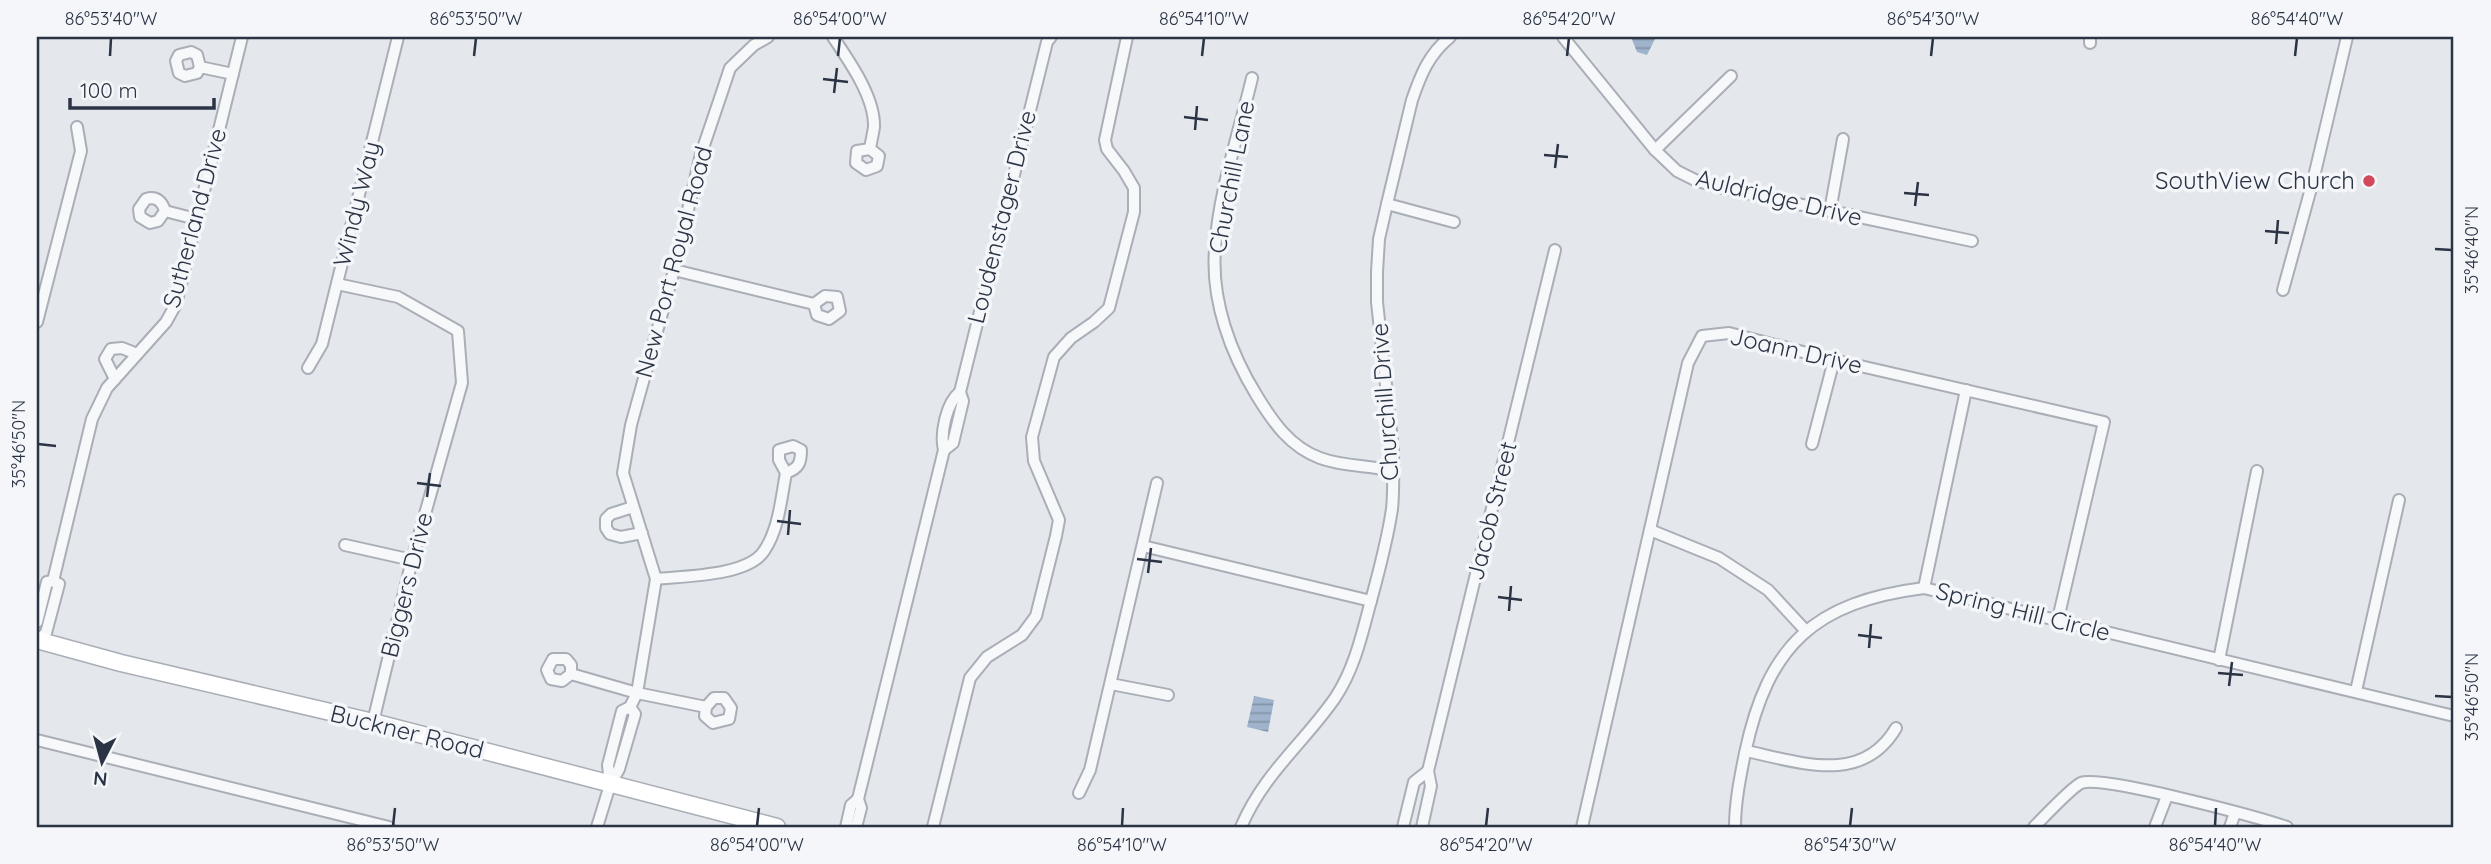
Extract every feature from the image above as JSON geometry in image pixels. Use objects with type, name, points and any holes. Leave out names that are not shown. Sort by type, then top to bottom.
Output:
[{"type":"street","name":"Sutherland Drive","points":[[53,581],[92,419],[107,388],[166,322],[176,304],[242,37]]},
{"type":"street","name":"Windy Way","points":[[308,368],[322,344],[398,37]]},
{"type":"street","name":"New Port Royal Road","points":[[597,827],[610,785],[619,769],[635,714],[631,707],[637,693],[656,579],[623,473],[631,425],[674,270],[701,154],[730,68],[754,45],[768,37]]},
{"type":"street","points":[[833,37],[852,66],[872,108],[874,127],[870,149]]},
{"type":"street","points":[[933,827],[970,678],[987,657],[1022,635],[1036,616],[1056,536],[1059,520],[1034,461],[1032,437],[1054,357],[1071,338],[1109,308],[1130,229],[1135,201],[1133,188],[1107,149],[1105,140],[1127,37]]},
{"type":"street","name":"Churchill Drive","points":[[1241,827],[1252,801],[1343,684],[1357,652],[1371,601],[1392,507],[1393,471],[1392,436],[1377,302],[1380,239],[1419,78],[1427,61],[1450,37]]},
{"type":"street","name":"Auldridge Drive","points":[[1563,37],[1655,150],[1677,171],[1695,180],[1972,241]]},
{"type":"street","points":[[2283,290],[2313,181],[2347,37]]},
{"type":"street","name":"Loudenstager Drive","points":[[856,827],[861,808],[858,799],[944,450],[953,443],[963,401],[960,392],[1048,39]]},
{"type":"street","points":[[200,67],[233,74]]},
{"type":"street","points":[[1655,150],[1731,76]]},
{"type":"street","name":"Churchill Lane","points":[[1252,78],[1222,201],[1214,253],[1221,312],[1228,339],[1265,411],[1282,433],[1297,446],[1320,458],[1348,466],[1393,471]]},
{"type":"street","points":[[37,323],[81,151],[77,127]]},
{"type":"street","points":[[1830,211],[1843,139]]},
{"type":"street","points":[[1387,204],[1454,222]]},
{"type":"street","points":[[165,211],[196,219]]},
{"type":"street","name":"Jacob Street","points":[[1422,827],[1432,786],[1428,771],[1555,250]]},
{"type":"street","points":[[674,270],[814,304]]},
{"type":"street","name":"Biggers Drive","points":[[337,284],[398,296],[458,331],[462,383],[412,559],[373,722]]},
{"type":"street","name":"Joann Drive","points":[[1583,827],[1688,363],[1702,336],[1729,333],[2104,422],[2058,619]]},
{"type":"street","points":[[115,379],[105,359],[111,349],[122,348],[137,354]]},
{"type":"street","points":[[1812,444],[1834,360]]},
{"type":"street","points":[[1924,588],[1966,390]]},
{"type":"street","points":[[2219,660],[2257,471]]},
{"type":"street","points":[[656,579],[733,571],[763,554],[775,528],[786,473]]},
{"type":"street","points":[[1079,793],[1090,770],[1157,483]]},
{"type":"street","points":[[2356,691],[2399,500]]},
{"type":"street","points":[[633,507],[611,514],[606,519],[606,528],[610,534],[621,537],[642,533]]},
{"type":"street","points":[[1650,530],[1718,558],[1768,590],[1805,630]]},
{"type":"street","points":[[345,545],[412,559]]},
{"type":"street","points":[[1143,546],[1371,601]]},
{"type":"street","name":"Sutherland Drive","points":[[37,622],[47,582],[53,581],[59,584],[46,633],[37,641]]},
{"type":"street","name":"Spring Hill Circle","points":[[1735,827],[1735,804],[1756,706],[1784,654],[1805,630],[1844,606],[1893,592],[1924,588],[2454,716]]},
{"type":"street","name":"Buckner Road","points":[[37,641],[373,722],[777,827]]},
{"type":"street","points":[[571,674],[637,693],[706,707]]},
{"type":"street","points":[[1111,684],[1167,695]]},
{"type":"street","points":[[1746,751],[1818,766],[1846,764],[1879,751],[1896,728]]},
{"type":"street","points":[[37,740],[387,827]]},
{"type":"street","name":"Jacob Street","points":[[1403,827],[1414,782],[1428,771]]},
{"type":"street","points":[[2034,827],[2080,783],[2099,782],[2167,796],[2287,827]]},
{"type":"street","points":[[2155,827],[2167,796]]},
{"type":"street","name":"Loudenstager Drive","points":[[846,827],[851,805],[858,799]]},
{"type":"street","points":[[2230,827],[2235,813]]},
{"type":"water","points":[[1631,37],[1656,37],[1647,55],[1637,52]]},
{"type":"water","points":[[1254,696],[1274,700],[1268,732],[1247,727]]},
{"type":"place","name":"SouthView Church","points":[[2369,181]]}]
